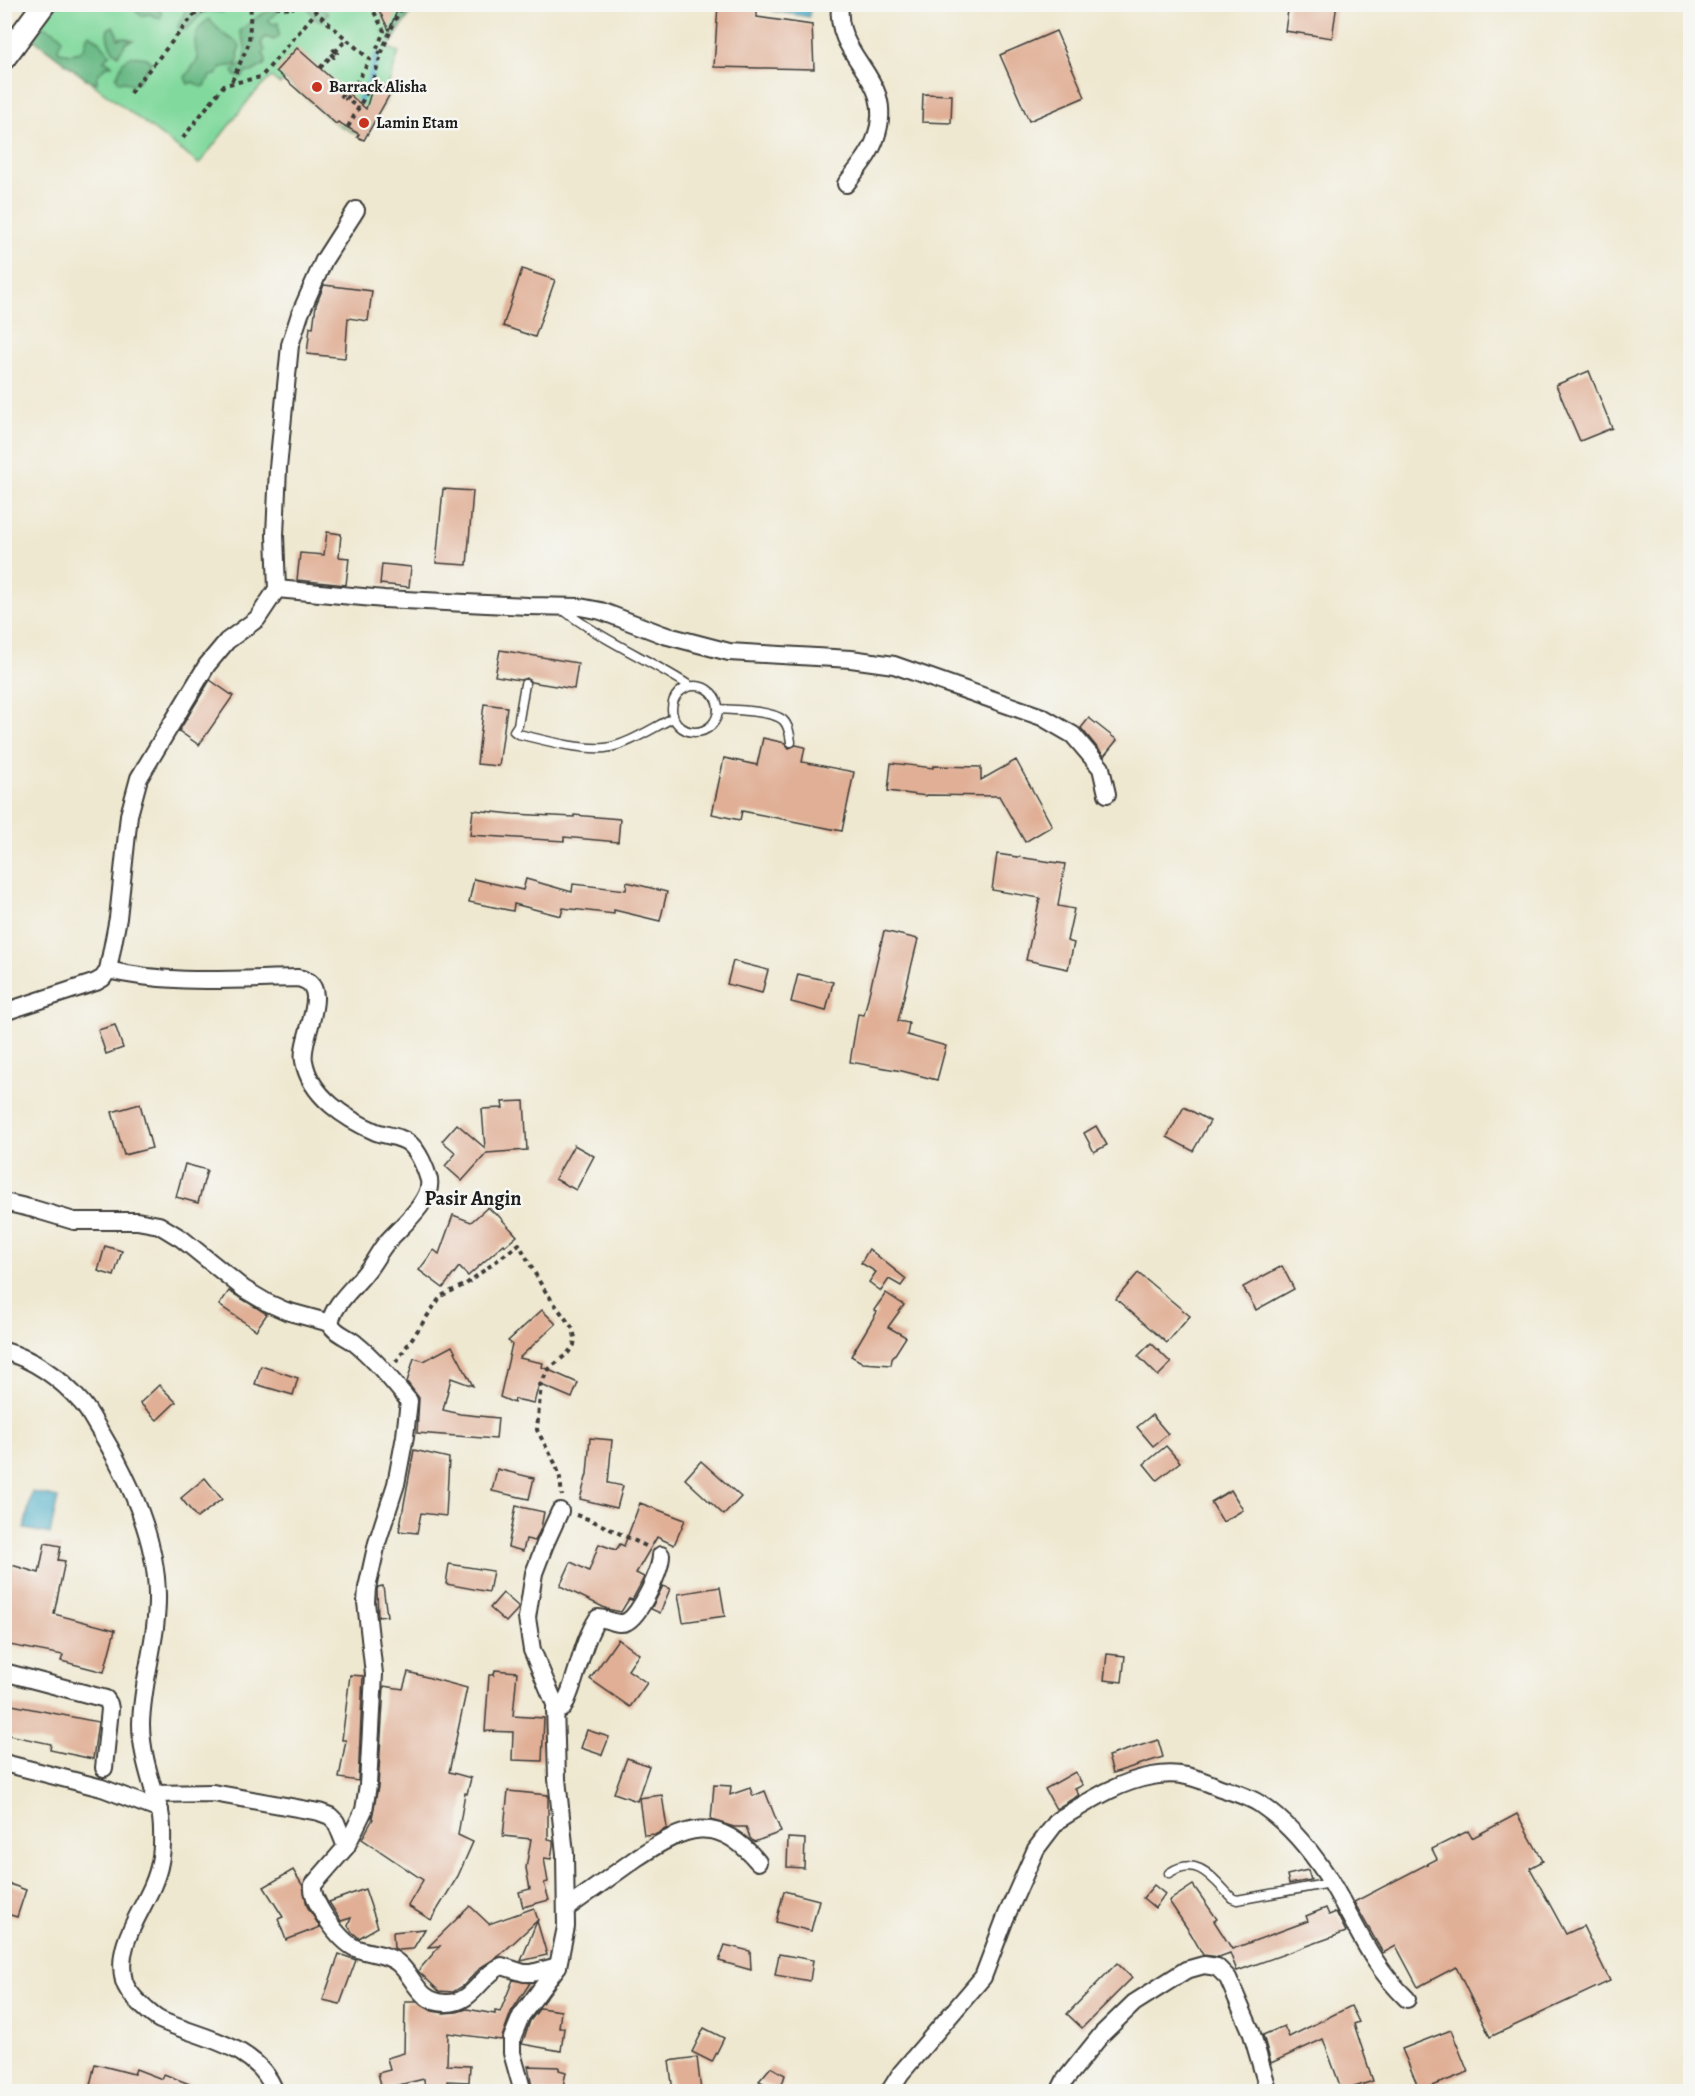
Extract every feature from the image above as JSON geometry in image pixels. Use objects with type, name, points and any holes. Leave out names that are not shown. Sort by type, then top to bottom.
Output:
[{"type":"main road","points":[[4,58],[44,4]]},
{"type":"street","points":[[840,4],[841,32],[847,45],[874,84],[880,102],[880,122],[876,138],[846,184]]},
{"type":"street","points":[[4,1012],[103,978],[108,970],[118,918],[129,814],[139,778],[207,665],[227,641],[257,619],[277,589],[275,535],[278,468],[290,345],[300,314],[324,260],[356,210]]},
{"type":"street","points":[[277,589],[384,599],[580,607],[602,611],[664,635],[729,652],[778,657],[851,659],[894,665],[1042,717],[1073,735],[1101,768],[1107,794]]},
{"type":"street","points":[[108,970],[126,975],[181,980],[304,979],[312,985],[315,994],[315,1004],[303,1054],[304,1064],[311,1079],[325,1098],[344,1116],[411,1145],[422,1161],[429,1185],[424,1200],[386,1243],[368,1271],[335,1308],[330,1323],[333,1329],[356,1344],[409,1401],[396,1484],[377,1543],[367,1588],[366,1602],[374,1674],[368,1785],[364,1810],[346,1847],[313,1885],[313,1891],[319,1906],[343,1939],[357,1949],[397,1961],[415,1986],[439,2002],[457,2002],[466,1997],[496,1968],[502,1966],[524,1973],[558,1966]]},
{"type":"street","points":[[4,1202],[74,1221],[137,1221],[159,1225],[182,1239],[244,1289],[266,1302],[286,1311],[330,1323]]},
{"type":"street","points":[[4,1351],[31,1361],[60,1380],[84,1405],[116,1458],[143,1522],[155,1561],[157,1596],[155,1635],[145,1680],[141,1725],[145,1759],[153,1794],[160,1810],[160,1862],[149,1896],[128,1935],[122,1965],[124,1983],[135,2000],[158,2019],[231,2047],[256,2063],[275,2091]]},
{"type":"street","points":[[523,2091],[512,2053],[512,2038],[521,2016],[558,1966],[566,1927],[565,1854],[557,1779],[555,1711],[551,1694],[532,1650],[527,1618],[534,1573],[560,1511]]},
{"type":"street","points":[[555,1711],[563,1708],[571,1694],[590,1630],[598,1618],[619,1623],[632,1618],[643,1601],[661,1563],[661,1555]]},
{"type":"street","points":[[4,1672],[106,1699],[110,1710],[104,1768]]},
{"type":"street","points":[[4,1763],[102,1788],[160,1810]]},
{"type":"street","points":[[889,2091],[901,2073],[983,1977],[1005,1918],[1036,1849],[1046,1833],[1058,1820],[1105,1791],[1152,1776],[1176,1775],[1201,1779],[1259,1803],[1279,1818],[1311,1852],[1331,1883],[1371,1956],[1387,1979],[1407,1999]]},
{"type":"street","points":[[153,1794],[213,1793],[320,1812],[330,1816],[336,1822],[346,1847]]},
{"type":"street","points":[[567,1908],[661,1842],[688,1830],[710,1830],[726,1835],[758,1862]]},
{"type":"street","points":[[1059,2091],[1101,2034],[1134,2003],[1186,1970],[1204,1965],[1217,1967],[1228,1978],[1251,2031],[1269,2091]]},
{"type":"lane","points":[[559,607],[596,633],[690,686]]},
{"type":"lane","points":[[525,684],[518,725],[514,730],[518,734],[555,742],[605,748],[621,744],[673,718]]},
{"type":"lane","points":[[690,686],[698,686],[712,694],[718,709],[713,723],[707,729],[699,732],[684,730],[673,718],[671,710],[673,702],[682,689],[690,686]]},
{"type":"lane","points":[[718,709],[772,715],[782,719],[790,732],[792,742]]},
{"type":"lane","points":[[1169,1874],[1183,1867],[1199,1868],[1237,1900],[1331,1883]]},
{"type":"path","points":[[130,93],[193,16],[201,10],[239,9],[250,4],[249,43],[232,82]]},
{"type":"path","points":[[267,4],[293,9],[294,4]]},
{"type":"path","points":[[307,4],[370,60],[346,99]]},
{"type":"path","points":[[370,4],[384,31],[376,51],[383,52]]},
{"type":"path","points":[[348,127],[373,87],[383,52],[402,4]]},
{"type":"path","points":[[183,138],[224,85],[261,76],[316,12]]},
{"type":"path","points":[[320,68],[346,40]]},
{"type":"path","points":[[286,48],[292,53]]},
{"type":"path","points":[[340,94],[359,111]]},
{"type":"path","points":[[387,1375],[441,1296],[466,1284],[519,1244],[543,1288],[573,1329],[575,1338],[574,1345],[548,1370],[541,1384],[537,1430],[560,1478],[562,1492],[560,1511],[591,1520],[658,1551],[661,1555]]},
{"type":"green space","points":[[136,4],[171,5],[166,5],[159,11],[162,14],[160,18],[149,14],[141,16],[136,11]]},
{"type":"green space","points":[[188,4],[231,5],[223,12],[204,12],[184,30],[178,26]]},
{"type":"green space","points":[[406,4],[412,5],[411,12],[391,42],[390,39]]},
{"type":"green space","points":[[57,5],[412,5],[411,12],[388,48],[399,52],[387,89],[391,92],[365,138],[336,124],[285,79],[280,84],[271,77],[251,97],[199,164],[28,35]]},
{"type":"green space","points":[[306,5],[317,5],[328,13],[323,21],[316,20]]},
{"type":"green space","points":[[273,9],[280,10],[268,20],[273,24],[278,23],[279,36],[274,40],[265,37],[261,43],[265,50],[263,54],[266,59],[265,64],[252,72],[246,72],[242,77],[235,76],[233,70],[245,61],[245,45],[240,31],[255,18]]},
{"type":"green space","points":[[209,19],[224,34],[239,44],[239,58],[236,65],[222,67],[216,75],[210,76],[205,86],[201,87],[193,82],[188,84],[185,77],[198,59],[195,47],[197,32]]},
{"type":"green space","points":[[41,26],[53,30],[60,36],[62,39],[58,48],[59,52],[71,54],[80,52],[89,34],[96,38],[110,54],[104,60],[112,65],[105,67],[97,76],[97,83],[89,81],[28,35]]},
{"type":"green space","points":[[113,26],[118,39],[122,37],[133,40],[126,43],[118,55],[111,47],[107,36],[108,29]]},
{"type":"green space","points":[[131,56],[147,58],[151,63],[137,83],[131,85],[124,81],[119,82],[116,78],[123,62]]},
{"type":"water","points":[[774,5],[811,5],[809,17],[773,11]]},
{"type":"water","points":[[32,1492],[58,1498],[50,1534],[24,1529]]},
{"type":"building","points":[[376,4],[400,4],[389,30]]},
{"type":"building","points":[[718,4],[757,4],[757,17],[812,25],[814,69],[714,67]]},
{"type":"building","points":[[1289,4],[1337,4],[1332,38],[1285,31]]},
{"type":"building","points":[[1056,31],[1085,97],[1029,121],[1000,55]]},
{"type":"building","points":[[297,48],[366,109],[374,82],[391,92],[364,140],[357,137],[359,134],[338,122],[336,124],[276,71]]},
{"type":"building","points":[[923,94],[952,95],[951,123],[922,122]]},
{"type":"building","points":[[522,269],[555,280],[535,337],[503,326]]},
{"type":"building","points":[[324,285],[372,291],[368,321],[348,318],[345,358],[307,354],[310,327],[313,328],[316,305]]},
{"type":"building","points":[[1589,371],[1612,428],[1580,441],[1556,385]]},
{"type":"building","points":[[443,489],[473,491],[467,565],[436,563]]},
{"type":"building","points":[[327,532],[341,534],[339,557],[349,558],[346,585],[297,580],[300,553],[324,555]]},
{"type":"building","points":[[382,564],[411,567],[409,587],[380,584]]},
{"type":"building","points":[[500,650],[578,663],[574,689],[531,682],[527,678],[520,680],[495,676]]},
{"type":"building","points":[[210,680],[233,696],[199,745],[179,731]]},
{"type":"building","points":[[484,704],[507,707],[499,766],[477,764]]},
{"type":"building","points":[[1089,718],[1117,740],[1104,756],[1081,728]]},
{"type":"building","points":[[763,738],[785,743],[789,748],[796,745],[805,747],[802,762],[854,772],[842,831],[742,811],[740,820],[712,814],[724,758],[757,765]]},
{"type":"building","points":[[1016,760],[1052,826],[1025,842],[999,796],[926,796],[888,791],[891,763],[933,768],[933,766],[981,767],[981,780]]},
{"type":"building","points":[[473,810],[620,819],[618,842],[564,837],[564,841],[470,835]]},
{"type":"building","points":[[997,854],[1065,864],[1058,906],[1074,909],[1067,941],[1074,943],[1068,969],[1026,960],[1040,898],[992,890]]},
{"type":"building","points":[[474,879],[523,890],[526,879],[572,892],[573,884],[626,890],[627,882],[667,892],[660,921],[614,910],[614,914],[563,908],[561,916],[514,904],[513,911],[469,902]]},
{"type":"building","points":[[884,931],[918,939],[898,1021],[909,1023],[907,1035],[946,1046],[937,1080],[850,1062],[858,1014],[864,1015]]},
{"type":"building","points":[[733,961],[768,970],[762,993],[727,984]]},
{"type":"building","points":[[798,974],[833,982],[826,1011],[791,1002]]},
{"type":"building","points":[[115,1025],[123,1048],[106,1054],[98,1030]]},
{"type":"building","points":[[524,1101],[527,1150],[487,1153],[462,1181],[445,1166],[456,1153],[442,1141],[457,1124],[485,1148],[482,1109],[503,1108],[502,1102]]},
{"type":"building","points":[[140,1104],[152,1148],[124,1155],[112,1112]]},
{"type":"building","points":[[1184,1107],[1210,1121],[1193,1151],[1167,1137]]},
{"type":"building","points":[[1096,1126],[1107,1145],[1094,1152],[1084,1133]]},
{"type":"building","points":[[574,1145],[594,1156],[576,1190],[555,1179]]},
{"type":"building","points":[[185,1164],[207,1170],[198,1203],[176,1197]]},
{"type":"building","points":[[488,1207],[517,1236],[505,1246],[504,1244],[468,1276],[459,1267],[443,1288],[419,1270],[434,1250],[439,1254],[453,1215],[471,1222]]},
{"type":"building","points":[[105,1246],[122,1251],[114,1276],[98,1271]]},
{"type":"building","points":[[869,1249],[906,1279],[901,1286],[889,1279],[881,1291],[869,1282],[876,1272],[861,1263]]},
{"type":"building","points":[[1282,1266],[1294,1289],[1256,1310],[1243,1287]]},
{"type":"building","points":[[1138,1273],[1190,1316],[1167,1343],[1116,1299]]},
{"type":"building","points":[[229,1291],[267,1314],[256,1330],[219,1305]]},
{"type":"building","points":[[886,1293],[904,1305],[888,1327],[906,1337],[892,1359],[891,1365],[863,1363],[851,1356],[877,1312],[874,1310]]},
{"type":"building","points":[[542,1310],[556,1324],[519,1358],[543,1363],[542,1367],[578,1383],[572,1398],[539,1384],[534,1403],[515,1399],[514,1403],[500,1397],[512,1344],[508,1341]]},
{"type":"building","points":[[1151,1343],[1171,1363],[1158,1376],[1138,1356]]},
{"type":"building","points":[[452,1346],[473,1386],[451,1378],[443,1410],[498,1418],[496,1439],[417,1433],[419,1398],[407,1382],[414,1358],[424,1361]]},
{"type":"building","points":[[261,1366],[298,1378],[293,1395],[255,1384]]},
{"type":"building","points":[[159,1385],[176,1402],[157,1420],[140,1403]]},
{"type":"building","points":[[1152,1415],[1168,1434],[1153,1446],[1137,1427]]},
{"type":"building","points":[[590,1438],[612,1440],[608,1483],[623,1486],[617,1508],[580,1499],[587,1474]]},
{"type":"building","points":[[1166,1446],[1180,1462],[1157,1480],[1144,1464]]},
{"type":"building","points":[[414,1450],[449,1458],[446,1516],[421,1513],[417,1533],[399,1531]]},
{"type":"building","points":[[701,1461],[741,1497],[724,1515],[685,1479]]},
{"type":"building","points":[[497,1469],[534,1478],[529,1499],[492,1491]]},
{"type":"building","points":[[205,1478],[222,1499],[197,1518],[181,1498]]},
{"type":"building","points":[[1231,1490],[1243,1510],[1223,1522],[1211,1502]]},
{"type":"building","points":[[640,1503],[685,1520],[674,1545],[657,1537],[636,1573],[644,1577],[632,1600],[629,1599],[621,1612],[607,1609],[560,1586],[571,1562],[589,1571],[599,1544],[616,1550],[620,1544],[624,1546]]},
{"type":"building","points":[[516,1506],[544,1512],[541,1528],[535,1541],[526,1539],[523,1551],[508,1547]]},
{"type":"building","points":[[45,1543],[61,1546],[58,1560],[65,1561],[54,1614],[115,1630],[104,1672],[61,1661],[63,1655],[4,1644],[4,1576],[8,1564],[39,1573]]},
{"type":"building","points":[[449,1564],[493,1571],[489,1592],[446,1584]]},
{"type":"building","points":[[383,1586],[387,1616],[378,1617],[377,1590],[378,1587]]},
{"type":"building","points":[[663,1586],[670,1589],[660,1613],[651,1609]]},
{"type":"building","points":[[720,1587],[725,1616],[683,1622],[678,1594]]},
{"type":"building","points":[[503,1593],[518,1606],[506,1622],[490,1608]]},
{"type":"building","points":[[618,1639],[639,1654],[628,1670],[647,1683],[630,1707],[590,1679]]},
{"type":"building","points":[[1107,1654],[1125,1656],[1122,1682],[1104,1680]]},
{"type":"building","points":[[495,1670],[517,1672],[513,1716],[544,1718],[542,1761],[512,1760],[513,1732],[485,1731],[489,1675],[494,1675]]},
{"type":"building","points":[[408,1672],[467,1688],[449,1772],[471,1778],[467,1794],[465,1793],[458,1835],[473,1842],[458,1876],[431,1920],[408,1906],[423,1880],[362,1839],[373,1819],[378,1787],[384,1686],[403,1689]]},
{"type":"building","points":[[350,1675],[363,1676],[358,1781],[339,1778],[346,1740],[342,1740]]},
{"type":"building","points":[[7,1704],[98,1722],[93,1759],[50,1750],[51,1744],[4,1734]]},
{"type":"building","points":[[587,1730],[609,1737],[602,1755],[581,1748]]},
{"type":"building","points":[[1158,1740],[1163,1757],[1113,1773],[1108,1756]]},
{"type":"building","points":[[627,1758],[649,1766],[637,1801],[614,1793]]},
{"type":"building","points":[[1075,1772],[1083,1785],[1075,1789],[1079,1795],[1056,1809],[1045,1789]]},
{"type":"building","points":[[714,1785],[731,1786],[730,1795],[750,1788],[753,1796],[765,1791],[781,1832],[754,1842],[746,1827],[734,1827],[711,1820]]},
{"type":"building","points":[[508,1791],[548,1795],[548,1839],[553,1840],[553,1845],[551,1859],[544,1858],[548,1882],[544,1883],[549,1900],[523,1907],[519,1892],[530,1889],[526,1868],[531,1839],[503,1836]]},
{"type":"building","points":[[662,1795],[667,1828],[657,1834],[644,1835],[639,1798]]},
{"type":"building","points":[[1517,1814],[1543,1861],[1530,1868],[1566,1934],[1583,1926],[1610,1981],[1490,2037],[1456,1967],[1418,1987],[1396,1946],[1383,1953],[1354,1902],[1437,1859],[1432,1849],[1468,1831],[1472,1838]]},
{"type":"building","points":[[788,1838],[805,1839],[804,1868],[787,1867]]},
{"type":"building","points":[[293,1870],[303,1886],[307,1906],[320,1927],[286,1940],[278,1919],[283,1917],[264,1887]]},
{"type":"building","points":[[1308,1870],[1311,1880],[1289,1884],[1287,1875]]},
{"type":"building","points":[[4,1882],[26,1890],[17,1917],[4,1913]]},
{"type":"building","points":[[1154,1885],[1165,1894],[1155,1908],[1143,1898]]},
{"type":"building","points":[[1193,1885],[1217,1919],[1214,1921],[1232,1949],[1308,1921],[1306,1916],[1326,1908],[1329,1915],[1336,1912],[1346,1932],[1237,1971],[1230,1953],[1219,1957],[1203,1955],[1169,1901]]},
{"type":"building","points":[[365,1889],[378,1927],[359,1938],[348,1926],[351,1918],[341,1921],[329,1902]]},
{"type":"building","points":[[784,1891],[819,1900],[811,1931],[776,1922]]},
{"type":"building","points":[[470,1906],[489,1924],[534,1908],[538,1920],[499,1956],[481,1967],[463,1986],[453,1992],[439,1991],[418,1971],[440,1946],[428,1947]]},
{"type":"building","points":[[537,1921],[547,1955],[521,1961]]},
{"type":"building","points":[[425,1929],[413,1949],[394,1948],[393,1932]]},
{"type":"building","points":[[725,1945],[750,1951],[751,1970],[719,1961]]},
{"type":"building","points":[[339,1954],[356,1960],[340,2004],[323,2000]]},
{"type":"building","points":[[779,1954],[813,1960],[810,1981],[775,1975]]},
{"type":"building","points":[[1117,1963],[1132,1978],[1082,2028],[1067,2014]]},
{"type":"building","points":[[513,1980],[530,1983],[511,2012],[501,2040],[448,2033],[447,2065],[470,2066],[469,2082],[447,2081],[447,2091],[425,2091],[424,2079],[382,2089],[378,2073],[390,2070],[387,2058],[404,2053],[405,2002],[417,2002],[432,2011],[444,2013],[467,2009],[495,2014],[495,2011],[500,2012]]},
{"type":"building","points":[[1351,2006],[1359,2022],[1354,2024],[1373,2081],[1342,2091],[1323,2039],[1271,2063],[1263,2035],[1284,2026],[1289,2037]]},
{"type":"building","points":[[540,2008],[561,2011],[559,2028],[564,2028],[561,2051],[522,2044],[530,2021]]},
{"type":"building","points":[[704,2028],[724,2038],[712,2062],[692,2052]]},
{"type":"building","points":[[1451,2030],[1468,2072],[1420,2091],[1402,2049]]},
{"type":"building","points":[[697,2057],[701,2091],[673,2091],[669,2061]]},
{"type":"building","points":[[95,2064],[134,2074],[136,2069],[162,2079],[164,2074],[207,2091],[114,2091],[90,2085]]},
{"type":"building","points":[[528,2066],[559,2067],[559,2070],[566,2072],[562,2091],[533,2091]]},
{"type":"building","points":[[771,2067],[785,2075],[780,2091],[759,2081]]},
{"type":"waterway","points":[[359,102],[369,82],[377,55]]},
{"type":"place","name":"Barrack Alisha","points":[[317,87]]},
{"type":"place","name":"Lamin Etam","points":[[364,123]]},
{"type":"district","name":"Pasir Angin","points":[[473,1198]]}]
